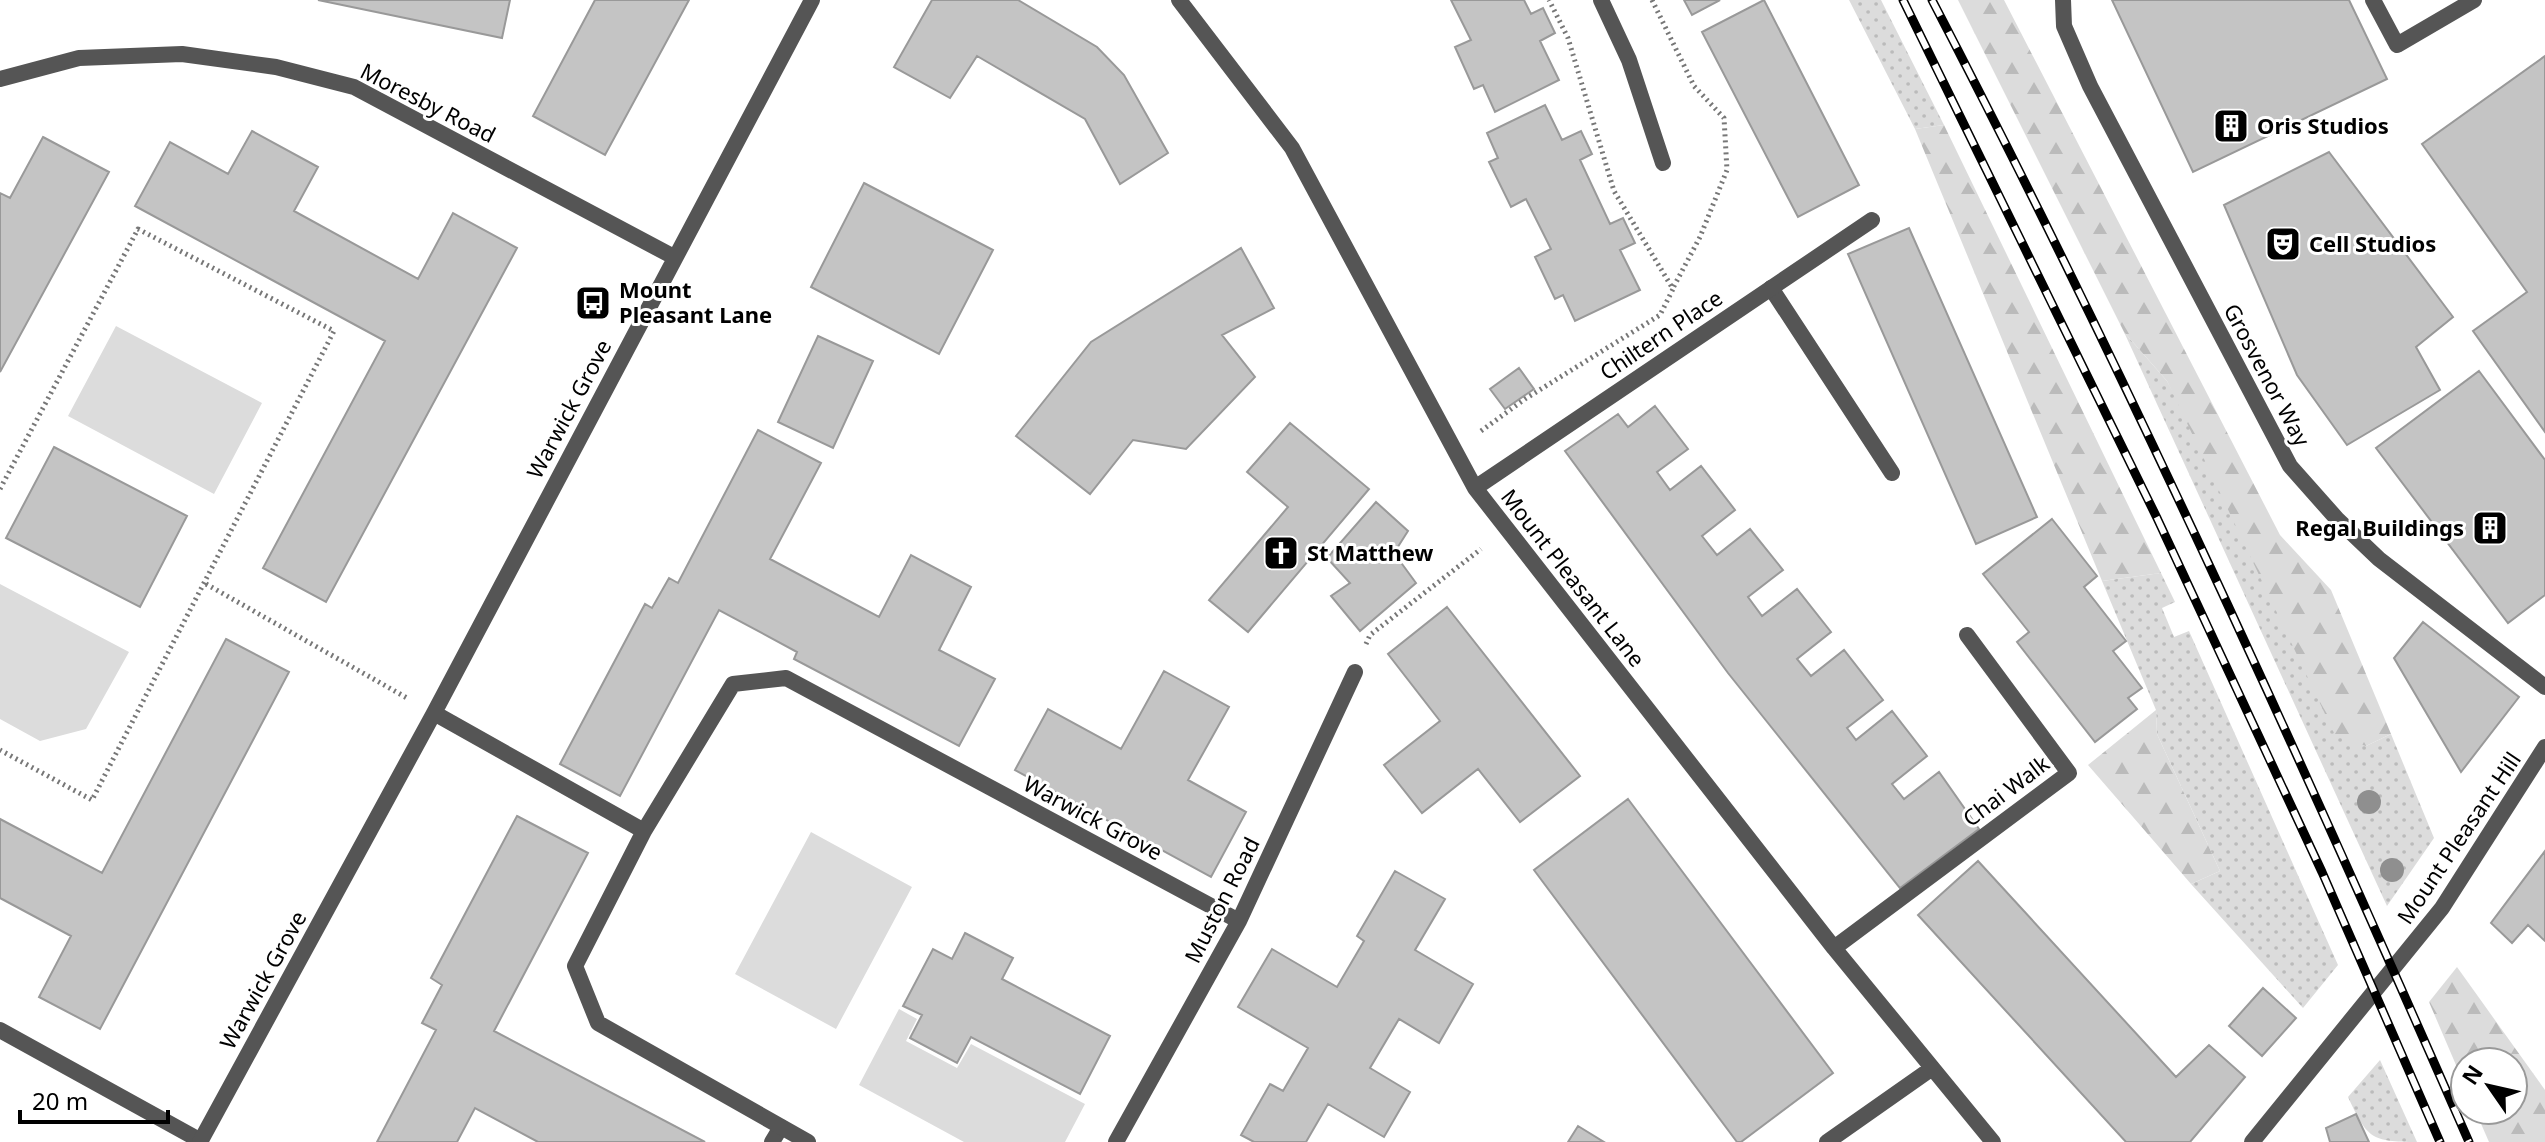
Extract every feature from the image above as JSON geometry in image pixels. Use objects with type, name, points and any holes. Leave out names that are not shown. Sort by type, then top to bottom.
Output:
[{"type":"street","name":"Warwick Grove","points":[[201,1141],[434,713],[812,0]]},
{"type":"street","name":"Mount Pleasant Lane","points":[[1179,0],[1292,148],[1475,488],[1834,948],[1993,1142]]},
{"type":"street","points":[[1601,0],[1629,60],[1663,163]]},
{"type":"street","name":"Grosvenor Way","points":[[2063,0],[2064,26],[2090,86],[2290,466],[2337,519],[2379,559],[2545,687]]},
{"type":"street","points":[[2373,0],[2397,45],[2474,0]]},
{"type":"street","name":"Moresby Road","points":[[0,79],[79,58],[182,54],[302,74],[354,87],[674,257]]},
{"type":"street","name":"Chiltern Place","points":[[1475,488],[1872,220]]},
{"type":"street","points":[[1771,288],[1892,473]]},
{"type":"street","name":"Chai Walk","points":[[1834,948],[2069,773],[1967,635]]},
{"type":"street","name":"Muston Road","points":[[1116,1142],[1239,921],[1355,672]]},
{"type":"street","name":"Warwick Grove","points":[[808,1142],[598,1023],[575,966],[644,831],[733,684],[786,678],[1239,921]]},
{"type":"street","points":[[434,713],[644,831]]},
{"type":"street","name":"Mount Pleasant Hill","points":[[2252,1142],[2408,952],[2459,883],[2545,747]]},
{"type":"street","points":[[0,1030],[201,1141]]},
{"type":"street","points":[[1827,1142],[1931,1069]]},
{"type":"street","points":[[772,1142],[781,1127]]},
{"type":"path","points":[[1549,0],[1568,38],[1614,191],[1673,289]]},
{"type":"path","points":[[1454,451],[1525,399],[1660,315],[1700,237],[1727,170],[1724,118],[1694,86],[1652,0]]},
{"type":"path","points":[[0,489],[138,229],[334,331],[92,800],[0,750]]},
{"type":"path","points":[[1355,672],[1370,635],[1508,529]]},
{"type":"path","points":[[206,584],[434,713]]},
{"type":"green space","points":[[1849,0],[1881,0],[1944,125],[1915,129]]},
{"type":"green space","points":[[1958,0],[2004,0],[2280,535],[2331,590],[2391,734],[2366,746],[2335,735],[2167,381],[2124,332]]},
{"type":"green space","points":[[1944,125],[2161,573],[2102,581],[1915,129]]},
{"type":"green space","points":[[116,326],[262,403],[214,494],[68,416]]},
{"type":"green space","points":[[2124,332],[2167,381],[2366,746],[2391,734],[2434,838],[2387,906]]},
{"type":"green space","points":[[2161,573],[2175,602],[2162,608],[2174,637],[2189,631],[2338,965],[2303,1008],[2191,884],[2220,871],[2157,734],[2156,710],[2102,581]]},
{"type":"green space","points":[[0,584],[129,652],[86,729],[40,741],[0,719]]},
{"type":"green space","points":[[2156,710],[2157,734],[2220,871],[2191,884],[2088,765]]},
{"type":"green space","points":[[811,832],[912,887],[836,1029],[735,974]]},
{"type":"green space","points":[[2457,967],[2514,1046],[2449,1046],[2449,1049],[2429,1002]]},
{"type":"green space","points":[[899,1009],[917,1019],[906,1041],[957,1068],[971,1044],[1085,1104],[1065,1142],[964,1142],[859,1085]]},
{"type":"green space","points":[[2380,1060],[2417,1142],[2389,1141],[2372,1135],[2360,1121],[2348,1097]]},
{"type":"green space","points":[[2529,1068],[2545,1090],[2545,1142],[2489,1142],[2482,1126],[2529,1126]]},
{"type":"building","points":[[318,0],[510,0],[502,38]]},
{"type":"building","points":[[595,0],[689,0],[605,155],[533,116]]},
{"type":"building","points":[[932,0],[1018,0],[1097,47],[1124,75],[1168,153],[1120,184],[1085,119],[977,56],[950,98],[894,67]]},
{"type":"building","points":[[1451,0],[1524,0],[1531,14],[1543,8],[1555,33],[1540,41],[1559,80],[1495,112],[1483,85],[1474,89],[1455,47],[1471,40]]},
{"type":"building","points":[[1684,0],[1720,0],[1692,15]]},
{"type":"building","points":[[1764,0],[1859,185],[1798,217],[1702,32]]},
{"type":"building","name":"Oris Studios","points":[[2112,0],[2349,0],[2387,79],[2193,172]]},
{"type":"building","points":[[2545,56],[2545,432],[2473,331],[2527,292],[2422,144]]},
{"type":"building","points":[[1545,105],[1562,140],[1581,131],[1592,154],[1580,160],[1610,224],[1623,218],[1635,243],[1620,250],[1640,290],[1575,321],[1563,295],[1555,299],[1535,257],[1551,249],[1526,199],[1511,207],[1489,162],[1498,158],[1487,133]]},
{"type":"building","points":[[252,131],[318,167],[294,211],[418,279],[453,213],[517,248],[326,602],[263,568],[385,341],[135,206],[170,142],[228,174]]},
{"type":"building","points":[[43,137],[109,172],[0,372],[0,193],[10,198]]},
{"type":"building","points":[[2329,152],[2453,317],[2416,347],[2440,390],[2347,445],[2297,375],[2224,205]]},
{"type":"building","points":[[864,183],[993,250],[939,354],[811,287]]},
{"type":"building","points":[[1909,228],[2037,517],[1976,544],[1848,254]]},
{"type":"building","points":[[1241,248],[1274,308],[1222,335],[1255,377],[1186,449],[1133,440],[1090,494],[1016,436],[1091,342]]},
{"type":"building","points":[[818,336],[873,361],[833,448],[778,422]]},
{"type":"building","points":[[1519,368],[1534,389],[1505,409],[1490,389]]},
{"type":"building","name":"Regal Buildings","points":[[2479,371],[2545,460],[2545,595],[2508,623],[2376,448]]},
{"type":"building","points":[[1655,406],[1688,449],[1657,472],[1670,490],[1701,466],[1735,510],[1702,536],[1717,555],[1750,529],[1783,570],[1748,597],[1762,616],[1797,589],[1831,632],[1797,659],[1811,676],[1844,650],[1883,700],[1847,728],[1856,740],[1892,711],[1927,756],[1892,784],[1904,799],[1939,772],[1979,829],[1900,888],[1728,673],[1565,451],[1618,414],[1628,427]]},
{"type":"building","name":"St Matthew","points":[[1290,423],[1369,489],[1248,632],[1209,600],[1288,507],[1247,472]]},
{"type":"building","points":[[758,430],[821,463],[770,559],[879,617],[911,555],[971,587],[939,650],[995,679],[959,746],[794,659],[797,652],[719,610],[620,796],[560,764],[645,604],[652,608],[669,578],[678,583]]},
{"type":"building","points":[[54,447],[187,516],[140,607],[6,538]]},
{"type":"building","points":[[1376,502],[1408,531],[1394,553],[1416,583],[1360,631],[1331,596],[1350,583],[1327,558]]},
{"type":"building","points":[[2052,519],[2097,576],[2084,587],[2126,641],[2113,651],[2142,688],[2128,698],[2137,709],[2095,742],[2017,642],[2029,632],[1983,574]]},
{"type":"building","points":[[1447,607],[1580,776],[1520,822],[1478,769],[1422,813],[1384,765],[1440,721],[1388,654]]},
{"type":"building","points":[[2423,622],[2519,697],[2461,772],[2394,658]]},
{"type":"building","points":[[226,639],[289,672],[100,1029],[39,997],[71,936],[0,898],[0,819],[102,873]]},
{"type":"building","points":[[1164,671],[1229,707],[1188,780],[1246,812],[1211,877],[1015,770],[1048,709],[1121,749]]},
{"type":"building","points":[[1628,799],[1833,1073],[1741,1142],[1737,1142],[1534,870]]},
{"type":"building","points":[[517,816],[588,853],[494,1031],[705,1142],[538,1142],[475,1108],[457,1142],[377,1142],[436,1030],[422,1023],[442,985],[431,978]]},
{"type":"building","points":[[2545,851],[2545,941],[2528,925],[2512,943],[2491,923]]},
{"type":"building","points":[[1978,861],[2176,1077],[2209,1045],[2245,1077],[2190,1142],[2126,1142],[1918,915]]},
{"type":"building","points":[[1395,871],[1445,899],[1415,950],[1473,984],[1439,1043],[1399,1019],[1370,1068],[1410,1092],[1384,1137],[1328,1104],[1306,1142],[1254,1142],[1241,1135],[1270,1084],[1283,1091],[1308,1048],[1238,1007],[1272,949],[1337,987],[1364,941],[1357,936]]},
{"type":"building","points":[[965,933],[1013,958],[1002,979],[1110,1036],[1080,1094],[971,1037],[957,1063],[910,1038],[922,1015],[903,1006],[933,949],[952,959]]},
{"type":"building","points":[[2263,988],[2296,1018],[2262,1056],[2229,1026]]},
{"type":"building","points":[[2356,1114],[2369,1142],[2330,1142],[2326,1128]]},
{"type":"building","points":[[1578,1126],[1604,1142],[1568,1142]]},
{"type":"railway","points":[[1903,0],[2157,518],[2322,872],[2440,1142]]},
{"type":"railway","points":[[1932,0],[2074,282],[2210,566],[2469,1142]]},
{"type":"place","name":"Oris Studios","points":[[2231,126]]},
{"type":"place","name":"Cell Studios","points":[[2283,244]]},
{"type":"place","name":"Mount Pleasant Lane","points":[[593,303]]},
{"type":"place","name":"Regal Buildings","points":[[2490,528]]},
{"type":"place","name":"St Matthew","points":[[1281,553]]}]
